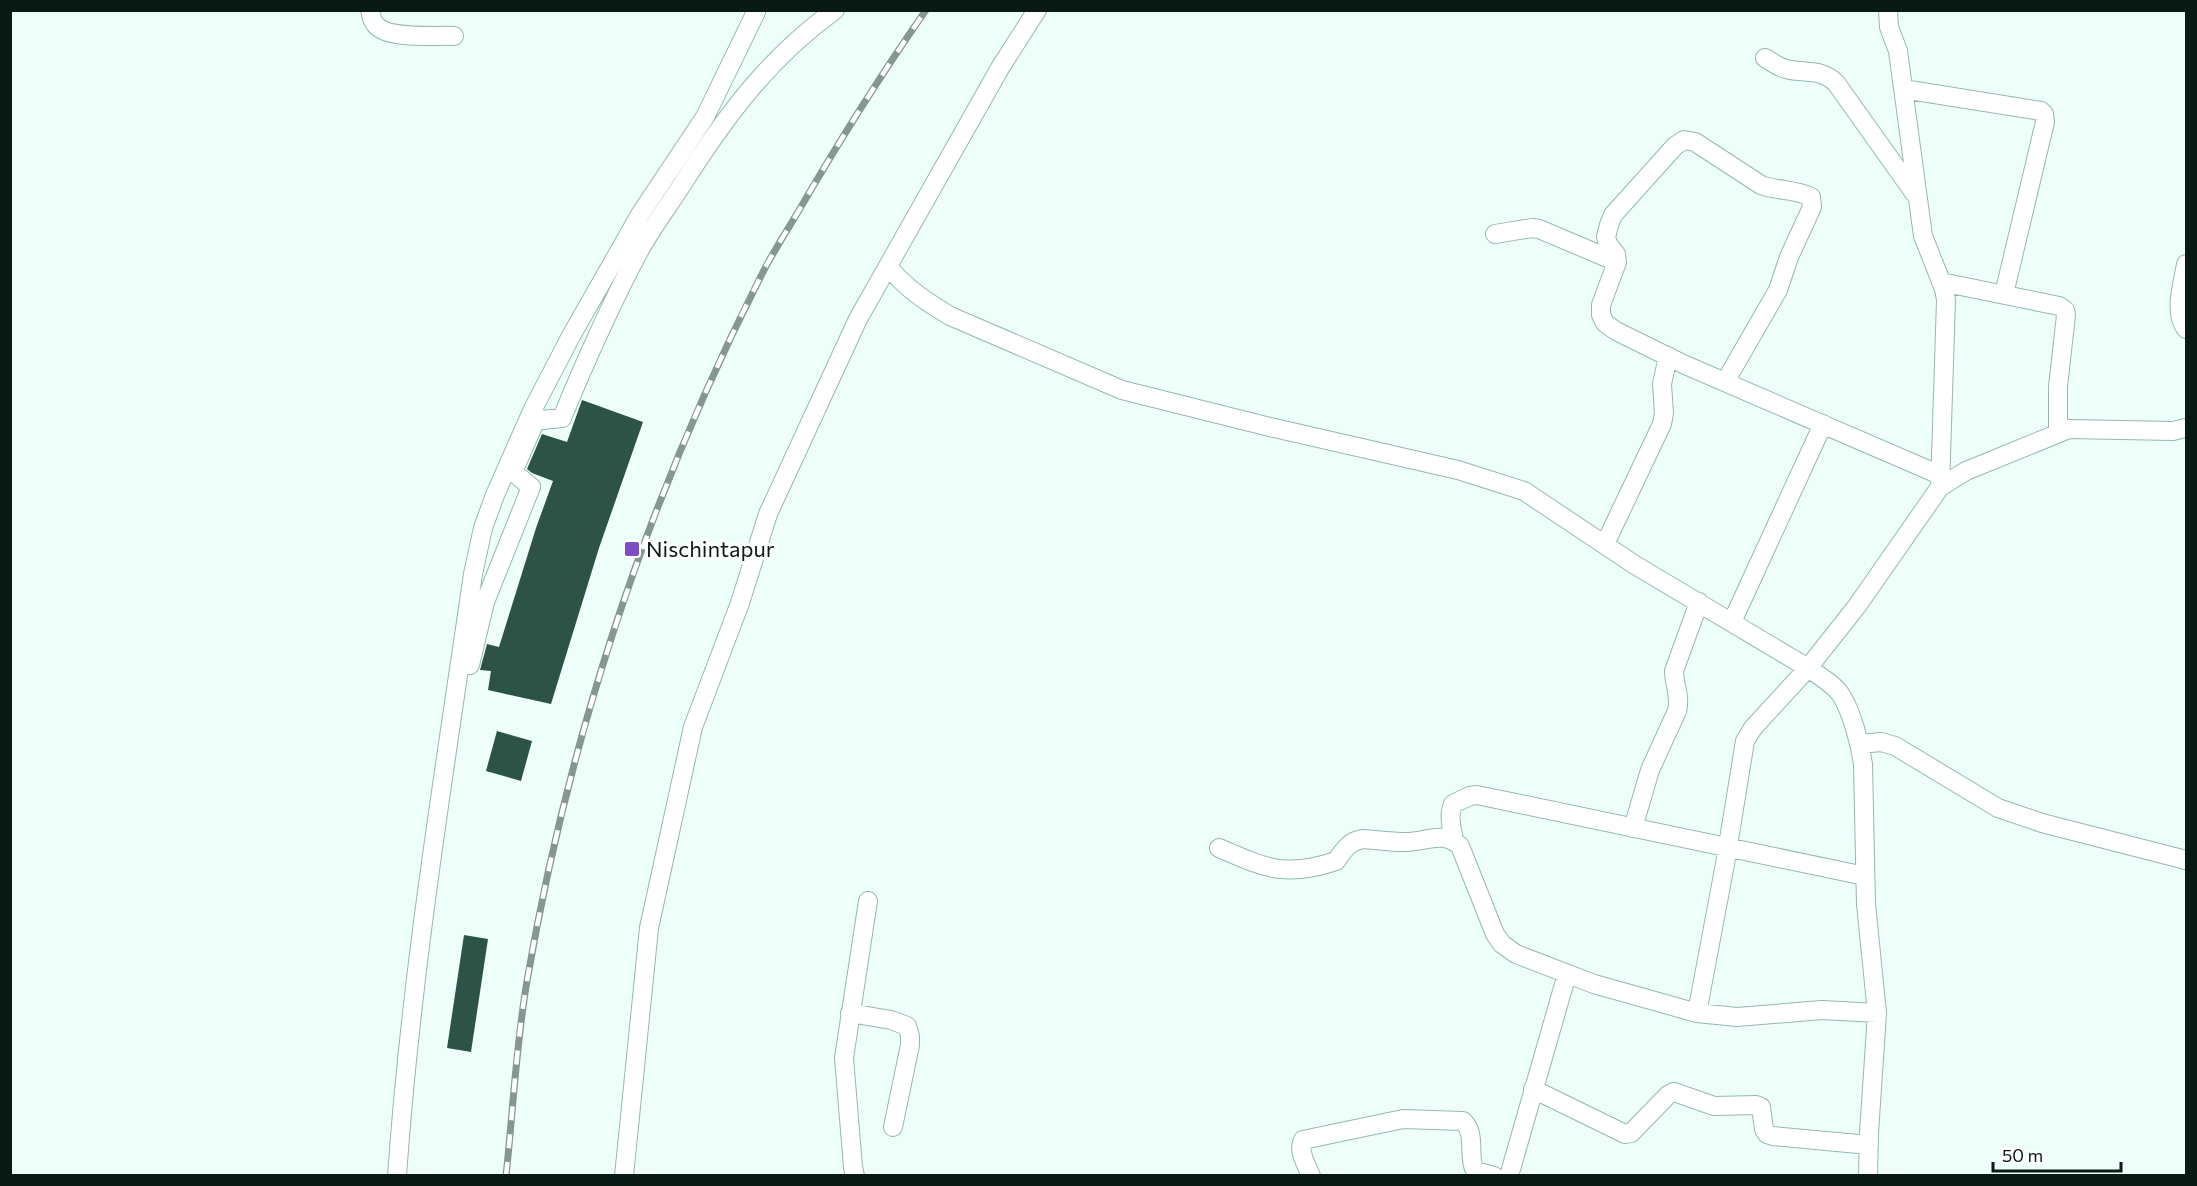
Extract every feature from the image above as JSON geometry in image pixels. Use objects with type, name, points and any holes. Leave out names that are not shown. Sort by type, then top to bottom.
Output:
[{"type":"street","points":[[370,10],[375,24],[383,31],[397,35],[454,36]]},
{"type":"street","points":[[445,764],[486,602],[531,487],[513,472],[537,417],[542,420],[562,418],[586,361],[639,251],[716,132],[770,66],[804,33],[835,10]]},
{"type":"street","points":[[1698,1013],[1745,741],[1753,728],[1808,668],[1857,606],[1940,481],[1946,300],[1925,245],[1898,51],[1889,27],[1888,10]]},
{"type":"street","points":[[397,1176],[403,1081],[445,764],[473,574],[483,528],[533,409],[571,336],[640,213],[705,117],[758,11]]},
{"type":"street","points":[[624,1176],[649,928],[693,727],[741,603],[768,514],[858,319],[1000,68],[1036,11]]},
{"type":"street","points":[[1765,58],[1787,69],[1828,75],[1917,198]]},
{"type":"street","points":[[1903,89],[2041,111],[2044,114],[2045,122],[2004,294]]},
{"type":"street","points":[[1725,382],[1778,290],[1793,248],[1812,207],[1811,197],[1761,185],[1695,141],[1684,140],[1675,146],[1613,215],[1606,237],[1608,244],[1616,254],[1617,262],[1601,305],[1601,315],[1605,323],[1616,331],[1725,382],[1822,424],[1940,481],[2069,429],[2173,431],[2187,428]]},
{"type":"street","points":[[1495,234],[1539,229],[1617,262]]},
{"type":"street","points":[[2187,264],[2180,308],[2180,318],[2187,329]]},
{"type":"street","points":[[888,266],[901,281],[926,302],[950,316],[1122,390],[1458,470],[1524,491],[1699,603],[1808,668],[1841,695],[1860,744],[1863,764],[1865,876],[1877,1013],[1868,1176]]},
{"type":"street","points":[[1941,282],[2059,306],[2065,310],[2058,387],[2058,433]]},
{"type":"street","points":[[1605,544],[1662,424],[1664,413],[1662,384],[1668,356]]},
{"type":"street","points":[[1732,622],[1822,424]]},
{"type":"street","points":[[1633,828],[1650,770],[1680,702],[1674,672],[1699,603]]},
{"type":"street","points":[[1860,744],[1881,742],[1895,746],[1998,808],[2042,823],[2187,860]]},
{"type":"street","points":[[1455,841],[1450,810],[1453,804],[1477,795],[1865,876]]},
{"type":"street","points":[[1219,848],[1263,867],[1294,870],[1336,861],[1347,845],[1363,838],[1407,842],[1447,837],[1460,846],[1495,934],[1502,944],[1516,954],[1602,987],[1698,1013],[1737,1017],[1822,1010],[1877,1013]]},
{"type":"street","points":[[855,1176],[851,1155],[844,1058],[868,901]]},
{"type":"street","points":[[1509,1176],[1567,974]]},
{"type":"street","points":[[850,1013],[891,1020],[907,1026],[910,1045],[894,1127]]},
{"type":"street","points":[[1533,1089],[1625,1134],[1631,1133],[1668,1095],[1674,1092],[1714,1106],[1756,1105],[1761,1107],[1764,1129],[1767,1134],[1773,1136],[1869,1145]]},
{"type":"street","points":[[1311,1176],[1301,1150],[1304,1140],[1410,1118],[1463,1121],[1470,1132],[1472,1164],[1475,1171],[1494,1176]]},
{"type":"building","points":[[582,400],[643,422],[599,548],[551,704],[488,690],[491,671],[480,670],[487,644],[499,647],[553,481],[527,469],[542,434],[567,442]]},
{"type":"building","points":[[497,731],[532,741],[521,781],[486,771]]},
{"type":"building","points":[[464,935],[488,939],[471,1052],[447,1048]]},
{"type":"railway","points":[[506,1176],[523,1005],[544,890],[565,799],[590,709],[617,620],[648,533],[682,447],[764,269],[844,135],[926,10]]},
{"type":"place","name":"Nischintapur","points":[[632,549]]}]
